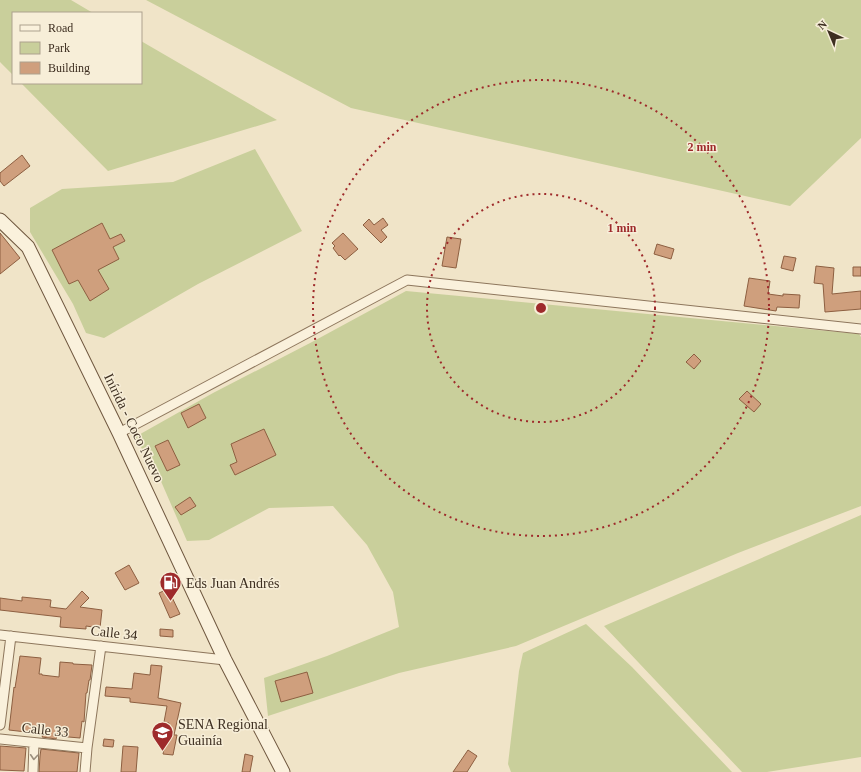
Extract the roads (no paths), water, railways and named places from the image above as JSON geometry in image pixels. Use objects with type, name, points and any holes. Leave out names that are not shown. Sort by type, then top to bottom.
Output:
[{"type":"street","name":"Inírida - Coco Nuevo","points":[[0,220],[28,247],[120,434],[225,660],[283,772]]},
{"type":"street","points":[[120,434],[407,280],[861,329]]},
{"type":"street","name":"Calle 34","points":[[0,635],[225,660]]},
{"type":"street","points":[[0,725],[11,636]]},
{"type":"street","points":[[85,772],[101,646]]},
{"type":"street","name":"Calle 33","points":[[0,739],[87,748]]},
{"type":"street","points":[[32,772],[34,743]]},
{"type":"place","name":"Eds Juan Andrés","points":[[170,602]]},
{"type":"place","name":"SENA Regional Guainía","points":[[162,752]]}]
